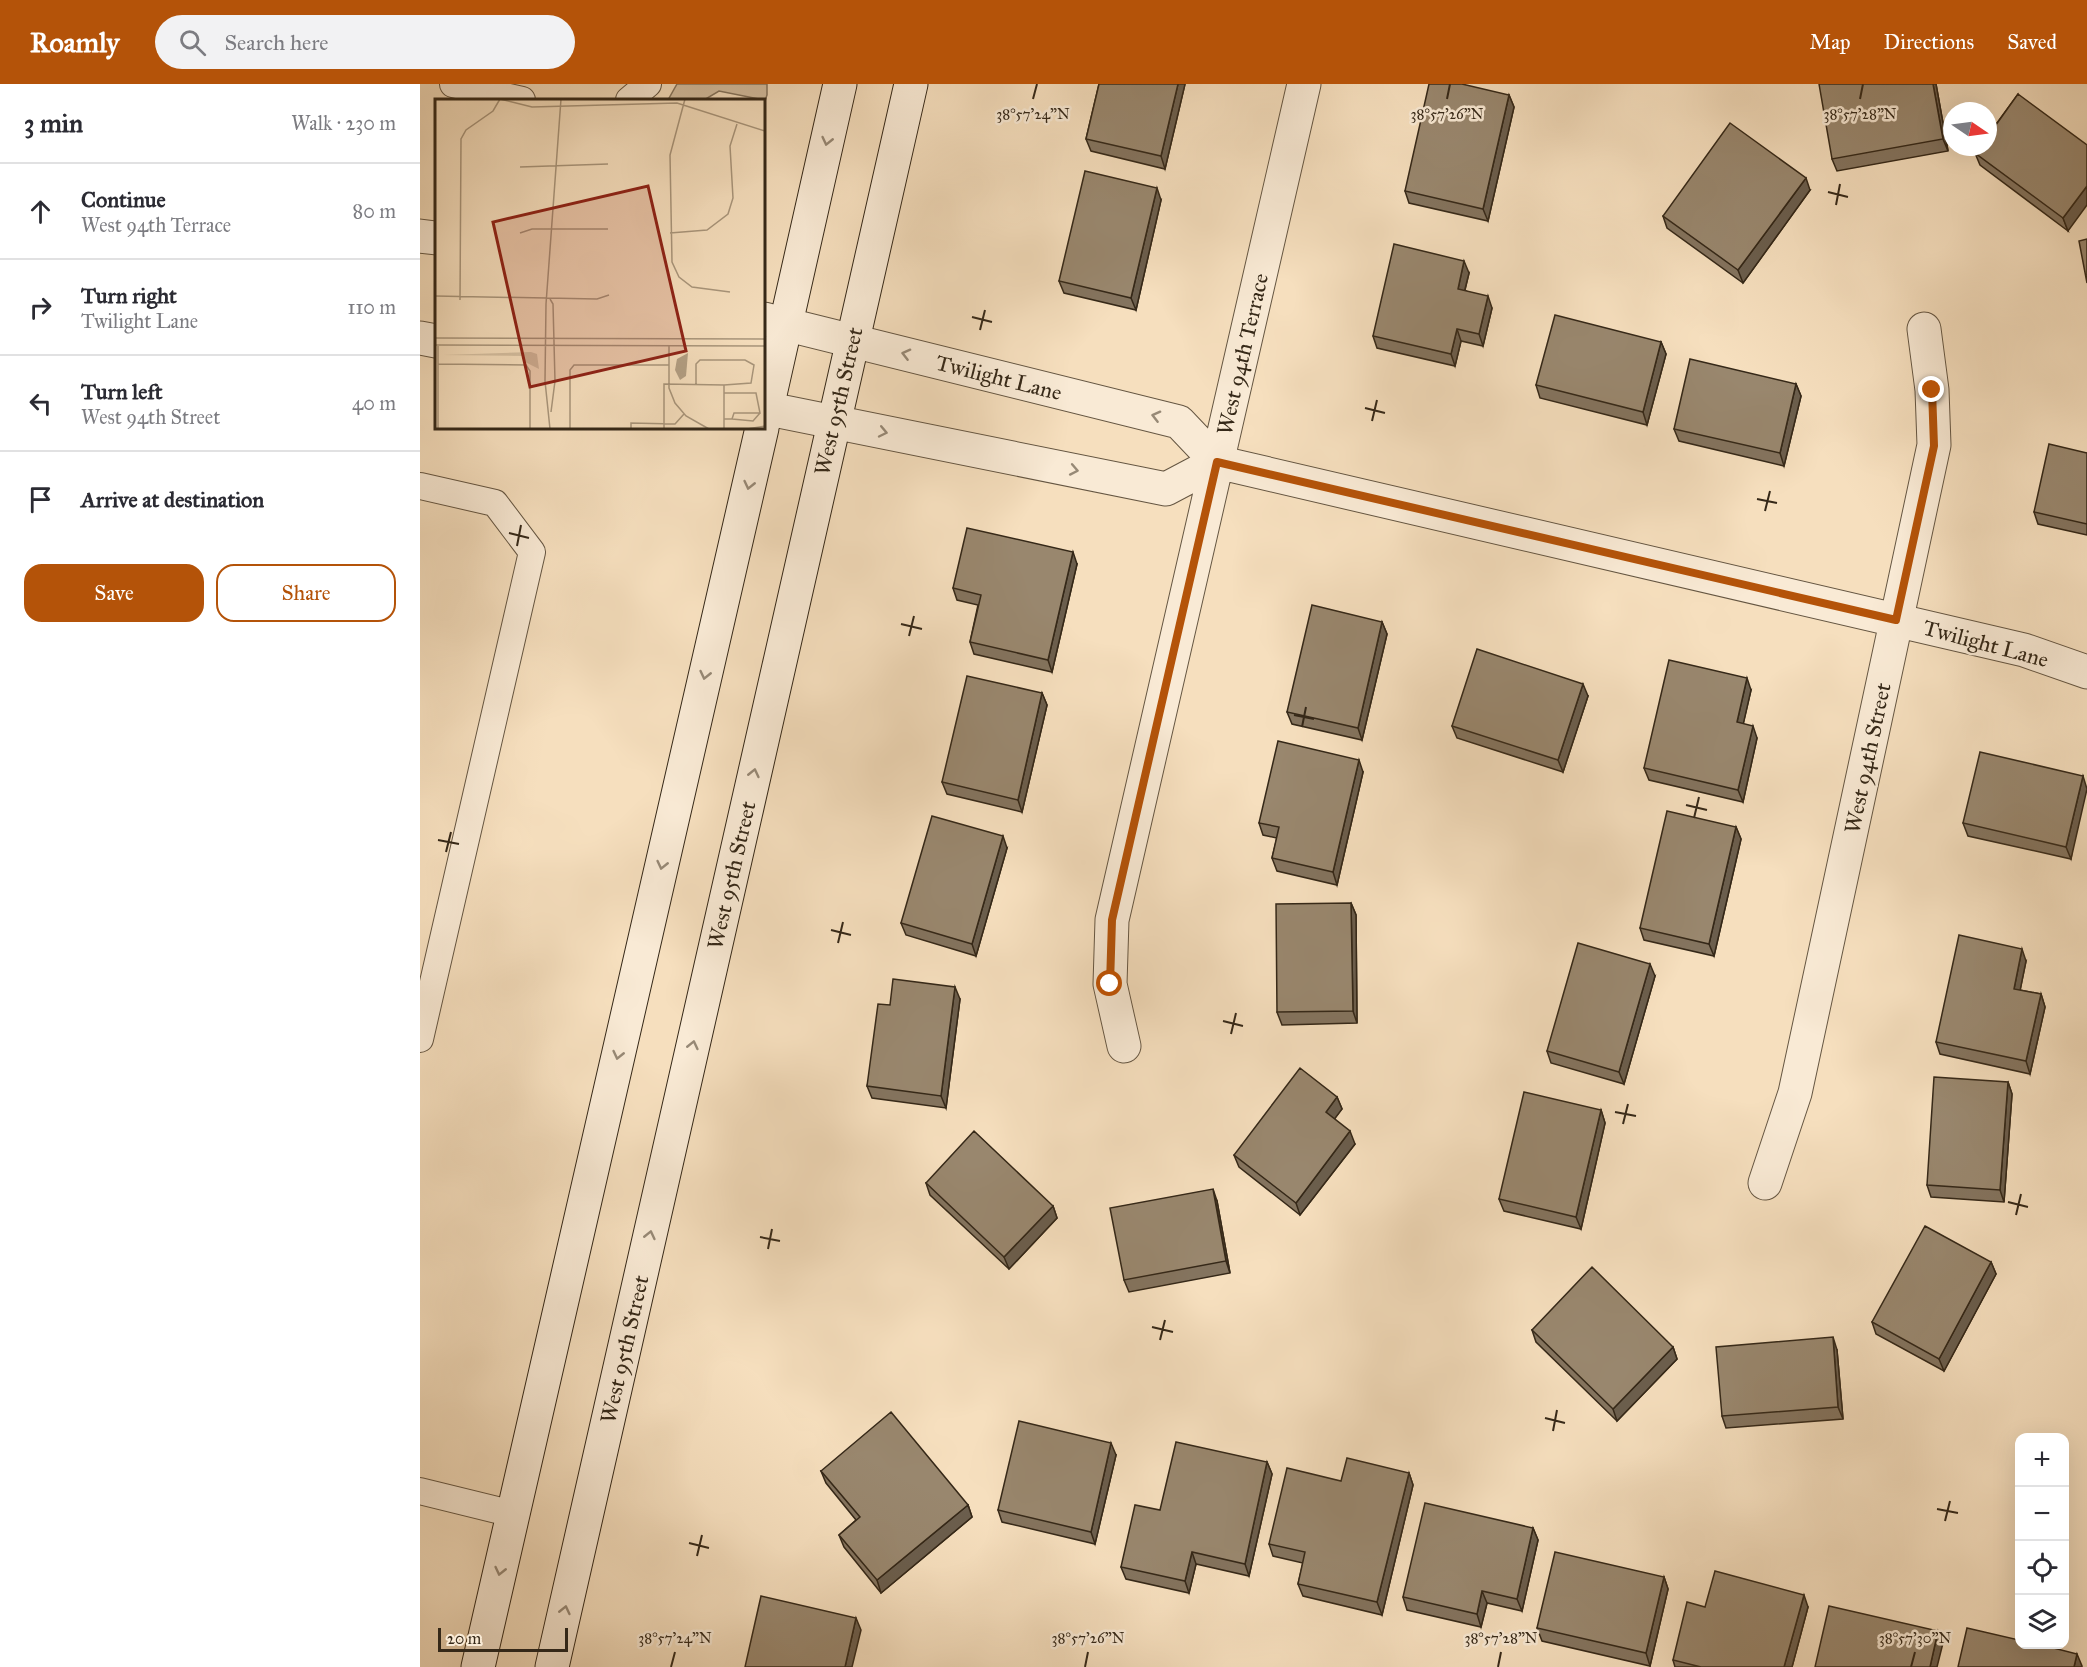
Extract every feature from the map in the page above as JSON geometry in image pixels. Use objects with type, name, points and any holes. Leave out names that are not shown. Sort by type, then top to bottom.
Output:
[{"type":"street","points":[[765,407],[775,322],[840,84]]},
{"type":"street","name":"West 95th Street","points":[[552,1667],[911,84]]},
{"type":"street","name":"West 94th Terrace","points":[[1124,1046],[1110,984],[1112,920],[1304,84]]},
{"type":"street","points":[[420,236],[435,238]]},
{"type":"street","name":"Twilight Lane","points":[[775,322],[1179,422],[1217,462],[2024,650],[2087,672]]},
{"type":"street","name":"West 94th Street","points":[[1765,1183],[1795,1093],[1934,446],[1932,390],[1924,329]]},
{"type":"street","points":[[420,338],[435,341]]},
{"type":"street","points":[[765,416],[833,421],[1166,489],[1217,462]]},
{"type":"street","points":[[478,1667],[761,429]]},
{"type":"lane","points":[[453,84],[518,99]]},
{"type":"lane","points":[[630,99],[648,84]]},
{"type":"lane","points":[[420,486],[495,503],[531,552],[420,1038]]},
{"type":"lane","points":[[420,1491],[513,1514]]},
{"type":"shaded area","points":[[677,84],[767,84],[765,101],[765,99],[719,91],[706,99],[669,99]]},
{"type":"building","points":[[1099,84],[1178,84],[1161,156],[1086,139]]},
{"type":"building","points":[[1429,84],[1462,84],[1509,95],[1483,209],[1405,191]]},
{"type":"building","points":[[1819,84],[1933,84],[1943,139],[1832,159]]},
{"type":"building","points":[[2018,94],[2087,145],[2087,186],[2063,218],[1979,156],[1997,156],[1997,123]]},
{"type":"building","points":[[1730,123],[1806,178],[1738,270],[1663,216]]},
{"type":"building","points":[[1085,171],[1157,188],[1131,298],[1059,281]]},
{"type":"building","points":[[2087,239],[2087,283],[2079,241]]},
{"type":"building","points":[[1394,244],[1464,261],[1458,289],[1488,296],[1479,334],[1457,329],[1451,354],[1373,336]]},
{"type":"building","points":[[1555,315],[1661,342],[1643,412],[1536,385]]},
{"type":"building","points":[[1690,359],[1796,384],[1780,453],[1674,429]]},
{"type":"building","points":[[2049,444],[2087,453],[2087,524],[2034,512]]},
{"type":"building","points":[[967,528],[1073,552],[1048,660],[970,642],[981,595],[953,588]]},
{"type":"building","points":[[1312,605],[1382,622],[1358,728],[1287,712]]},
{"type":"building","points":[[1477,649],[1583,684],[1558,760],[1452,726]]},
{"type":"building","points":[[1669,660],[1747,678],[1737,722],[1753,726],[1738,790],[1644,768]]},
{"type":"building","points":[[967,676],[1042,693],[1018,800],[942,782]]},
{"type":"building","points":[[1278,741],[1359,760],[1333,872],[1272,858],[1279,827],[1259,823]]},
{"type":"building","points":[[1980,752],[2083,776],[2066,847],[1963,823]]},
{"type":"building","points":[[1667,811],[1736,827],[1709,944],[1640,928]]},
{"type":"building","points":[[932,816],[1003,836],[972,944],[901,923]]},
{"type":"building","points":[[1351,903],[1353,1011],[1277,1012],[1276,904]]},
{"type":"building","points":[[1959,935],[2022,949],[2014,989],[2041,994],[2026,1061],[1936,1042]]},
{"type":"building","points":[[1578,943],[1650,964],[1619,1072],[1547,1051]]},
{"type":"building","points":[[893,979],[955,987],[941,1096],[867,1086],[878,1004],[890,1005]]},
{"type":"building","points":[[1300,1068],[1337,1097],[1326,1112],[1350,1131],[1296,1203],[1234,1155]]},
{"type":"building","points":[[1934,1077],[2008,1082],[2000,1190],[1927,1185]]},
{"type":"building","points":[[1524,1092],[1601,1110],[1576,1217],[1499,1199]]},
{"type":"building","points":[[974,1131],[1053,1206],[1004,1257],[926,1183]]},
{"type":"building","points":[[1213,1189],[1226,1261],[1124,1280],[1110,1208]]},
{"type":"building","points":[[1925,1226],[1991,1262],[1939,1359],[1872,1322]]},
{"type":"building","points":[[1592,1267],[1673,1347],[1613,1409],[1532,1330]]},
{"type":"building","points":[[1833,1337],[1838,1407],[1722,1416],[1716,1347]]},
{"type":"building","points":[[891,1412],[968,1505],[877,1580],[839,1535],[860,1517],[821,1471]]},
{"type":"building","points":[[1019,1421],[1111,1443],[1091,1532],[998,1510]]},
{"type":"building","points":[[1176,1442],[1267,1462],[1245,1564],[1192,1552],[1185,1581],[1121,1567],[1135,1505],[1160,1510]]},
{"type":"building","points":[[1347,1458],[1409,1473],[1377,1602],[1298,1584],[1305,1552],[1269,1544],[1287,1468],[1341,1481]]},
{"type":"building","points":[[1425,1503],[1533,1528],[1517,1599],[1482,1591],[1477,1614],[1403,1597]]},
{"type":"building","points":[[1555,1552],[1664,1577],[1646,1653],[1537,1628]]},
{"type":"building","points":[[1715,1571],[1804,1595],[1784,1667],[1701,1667],[1673,1660],[1687,1602],[1705,1607]]},
{"type":"building","points":[[761,1596],[856,1618],[845,1667],[745,1667]]},
{"type":"building","points":[[1829,1606],[1938,1631],[1930,1667],[1815,1667]]},
{"type":"building","points":[[1967,1628],[2015,1639],[2015,1649],[2058,1649],[2077,1654],[2074,1667],[1958,1667]]},
{"type":"route","points":[[1110,984],[1112,920],[1217,462],[1896,620],[1934,446],[1932,390]]}]
